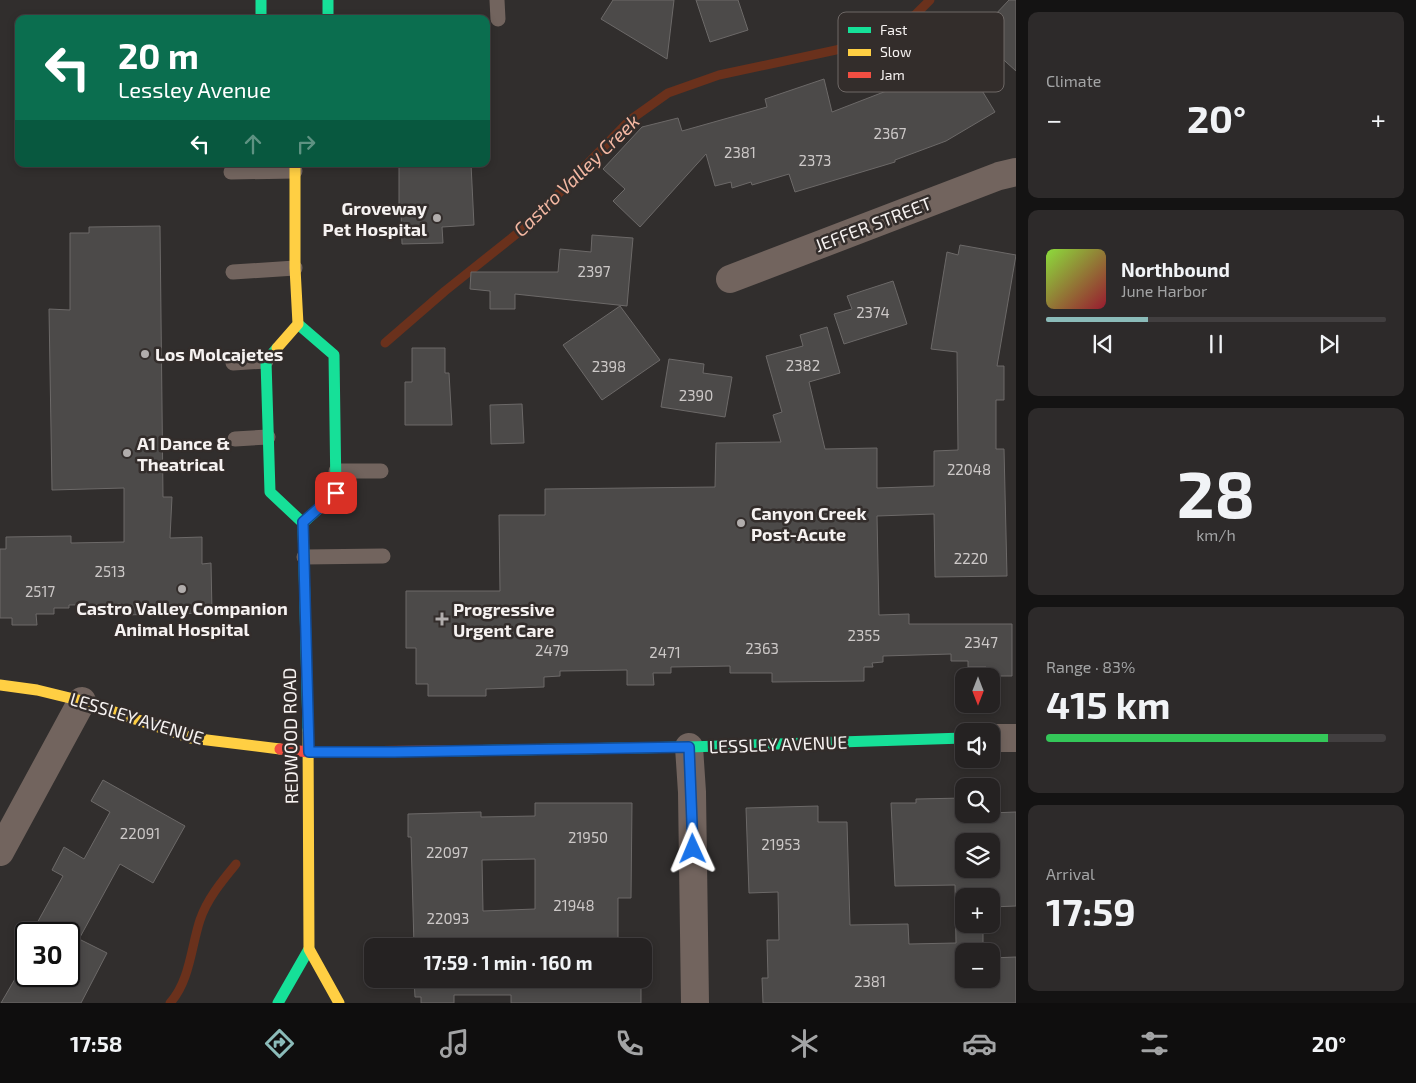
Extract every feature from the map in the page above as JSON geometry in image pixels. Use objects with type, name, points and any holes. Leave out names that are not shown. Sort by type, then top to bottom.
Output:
[{"type":"main road","points":[[261,0],[261,15]]},
{"type":"main road","points":[[328,0],[328,15]]},
{"type":"main road","points":[[295,167],[298,324],[266,361],[270,492],[303,522],[336,493],[334,355],[298,324]]},
{"type":"main road","name":"REDWOOD ROAD","points":[[303,522],[309,752],[309,949],[339,1003]]},
{"type":"main road","name":"LESSLEY AVENUE","points":[[0,685],[36,690],[82,700],[191,738],[309,752],[689,747],[955,738]]},
{"type":"main road","name":"REDWOOD ROAD","points":[[278,1003],[309,949]]},
{"type":"street","name":"JEFFER STREET","points":[[730,279],[999,176],[1016,172]]},
{"type":"street","points":[[0,852],[82,700]]},
{"type":"street","points":[[1000,738],[1016,738]]},
{"type":"street","points":[[689,747],[692,792],[695,1003]]},
{"type":"lane","points":[[497,0],[498,19]]},
{"type":"lane","points":[[231,172],[295,167]]},
{"type":"lane","points":[[233,272],[296,268]]},
{"type":"lane","points":[[233,363],[266,361]]},
{"type":"lane","points":[[235,439],[268,437]]},
{"type":"lane","points":[[336,471],[381,471]]},
{"type":"lane","points":[[304,557],[383,556]]},
{"type":"building","points":[[613,0],[674,0],[667,59],[601,19]]},
{"type":"building","points":[[696,0],[738,0],[748,30],[710,42]]},
{"type":"building","points":[[1009,0],[1016,0],[1016,71],[1004,60],[1004,12],[998,12]]},
{"type":"building","points":[[824,79],[832,112],[884,92],[983,92],[995,112],[946,141],[895,160],[895,162],[795,192],[789,174],[752,185],[751,182],[732,188],[731,182],[715,186],[706,154],[640,227],[613,201],[625,189],[603,169],[642,127],[678,118],[682,131],[767,107],[765,99]]},
{"type":"building","name":"Groveway Pet Hospital","points":[[399,167],[471,167],[474,225],[442,227],[443,243],[402,244],[401,211],[399,211]]},
{"type":"building","points":[[160,226],[163,497],[172,497],[170,538],[202,537],[202,564],[211,563],[212,613],[121,615],[121,604],[69,605],[69,608],[54,608],[54,614],[36,614],[37,625],[12,625],[12,618],[0,618],[0,549],[6,549],[6,537],[71,536],[71,543],[124,542],[124,488],[52,490],[49,309],[70,310],[70,233],[89,233],[89,227]]},
{"type":"building","points":[[592,235],[633,238],[627,306],[515,294],[515,309],[490,309],[490,291],[470,289],[471,272],[558,272],[560,249],[591,252]]},
{"type":"building","points":[[960,245],[1016,255],[997,366],[1004,366],[1004,400],[996,400],[996,449],[1004,449],[1007,576],[935,577],[934,514],[877,516],[879,615],[909,614],[909,624],[1012,624],[1012,676],[1000,676],[1000,668],[968,667],[968,661],[951,661],[951,654],[883,656],[883,662],[872,663],[873,667],[864,667],[864,681],[772,682],[772,673],[730,673],[730,666],[671,667],[671,673],[653,673],[654,685],[627,685],[627,670],[560,671],[560,676],[544,677],[544,687],[486,689],[486,696],[428,696],[428,684],[416,684],[416,648],[406,648],[406,591],[500,591],[499,515],[545,515],[545,489],[715,487],[716,443],[781,442],[773,415],[782,412],[766,356],[803,346],[800,335],[827,327],[840,373],[809,382],[825,449],[877,448],[877,488],[934,486],[934,451],[958,450],[957,352],[931,349],[947,252],[958,255]]},
{"type":"building","points":[[893,281],[907,324],[844,344],[834,314],[852,309],[847,296]]},
{"type":"building","points":[[620,306],[660,360],[602,400],[563,345]]},
{"type":"building","points":[[412,348],[445,348],[445,373],[449,373],[452,425],[405,425],[405,382],[412,382]]},
{"type":"building","points":[[669,359],[704,364],[703,373],[732,377],[725,417],[661,407]]},
{"type":"building","points":[[522,404],[524,443],[491,444],[490,405]]},
{"type":"building","points":[[103,780],[185,826],[153,883],[120,864],[80,937],[80,922],[38,922],[63,876],[52,870],[64,847],[84,859],[110,812],[91,801]]},
{"type":"building","points":[[955,798],[955,823],[1000,823],[1000,813],[1016,812],[1016,906],[1000,907],[1000,888],[955,888],[955,885],[895,886],[891,803],[916,803],[916,799]]},
{"type":"building","points":[[535,803],[632,803],[631,898],[618,898],[618,938],[414,938],[411,837],[408,837],[408,814],[481,812],[481,817],[535,816]],"holes":[[[535,859],[535,909],[483,911],[482,860]]]},
{"type":"building","points":[[818,806],[818,822],[847,822],[850,925],[908,924],[909,944],[955,943],[955,988],[1000,988],[1000,958],[1016,957],[1016,1003],[763,1003],[762,978],[768,978],[767,940],[779,940],[778,892],[749,893],[746,808]]},
{"type":"building","points":[[956,933],[983,933],[983,943],[956,943]]},
{"type":"building","points":[[80,940],[107,953],[81,1003],[1,1003],[15,979],[15,987],[80,987]]},
{"type":"building","points":[[414,988],[641,988],[641,1003],[511,1003],[511,995],[454,995],[454,1003],[421,1003],[421,997],[415,997]]},
{"type":"waterway","name":"Castro Valley Creek","points":[[918,12],[930,0]]},
{"type":"waterway","name":"Castro Valley Creek","points":[[385,343],[445,291],[529,224],[630,120],[668,93],[719,75],[838,49]]},
{"type":"waterway","name":"Castro Valley Creek","points":[[170,1003],[182,985],[186,974],[203,912],[215,890],[236,864]]},
{"type":"traffic: fast","points":[[261,0],[261,15]]},
{"type":"traffic: fast","points":[[328,0],[328,15]]},
{"type":"traffic: fast","points":[[298,324],[334,355],[336,493],[303,523]]},
{"type":"traffic: fast","points":[[277,348],[266,361],[270,492],[303,523],[308,730]]},
{"type":"traffic: fast","points":[[453,751],[689,747],[955,738]]},
{"type":"traffic: fast","points":[[278,1003],[309,949]]},
{"type":"traffic: slow","points":[[277,348],[298,324],[295,268],[295,167]]},
{"type":"traffic: slow","points":[[0,685],[37,690],[82,701],[191,738],[280,749]]},
{"type":"traffic: slow","points":[[308,730],[309,949],[339,1003]]},
{"type":"traffic: jam","points":[[280,749],[309,752],[453,751]]},
{"type":"place","name":"Groveway Pet Hospital","points":[[437,218]]},
{"type":"place","name":"Los Molcajetes","points":[[145,354]]},
{"type":"place","name":"A1 Dance & Theatrical","points":[[127,453]]},
{"type":"place","name":"Canyon Creek Post-Acute","points":[[741,523]]},
{"type":"place","name":"Castro Valley Companion Animal Hospital","points":[[182,589]]},
{"type":"place","name":"Progressive Urgent Care","points":[[442,619]]},
{"type":"route","points":[[336,493],[303,522],[309,752],[689,747],[693,849]]}]
